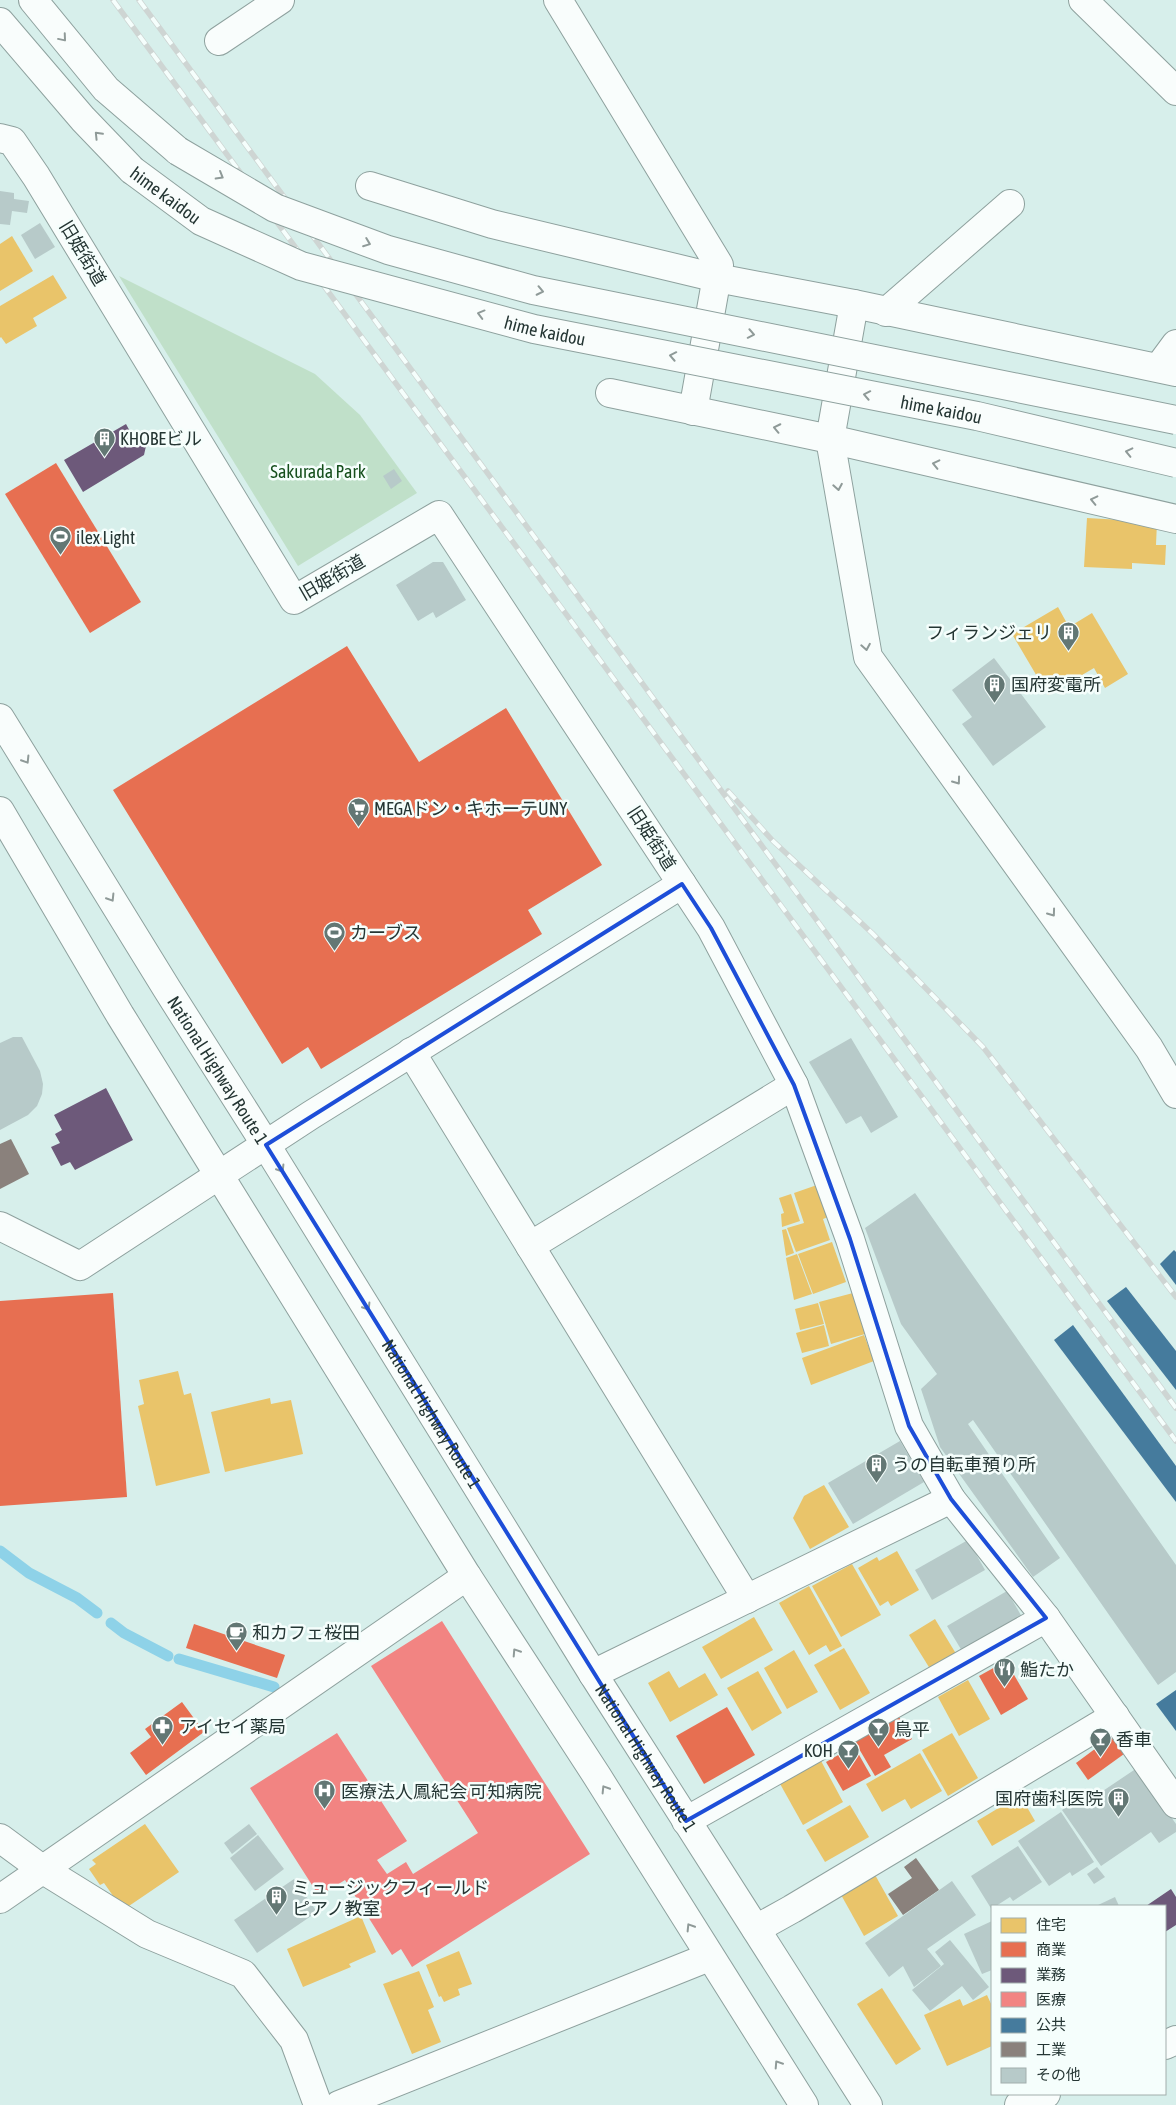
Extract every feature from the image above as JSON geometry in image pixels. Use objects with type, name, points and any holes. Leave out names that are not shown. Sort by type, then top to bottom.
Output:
[{"type":"main road","name":"hime kaidou","points":[[32,0],[106,88],[178,151],[275,208],[388,250],[533,290],[1176,420]]},
{"type":"main road","points":[[219,41],[280,0]]},
{"type":"main road","points":[[558,0],[719,265],[693,411]]},
{"type":"main road","points":[[1083,0],[1176,91]]},
{"type":"main road","name":"hime kaidou","points":[[0,22],[83,119],[132,170],[201,221],[301,266],[534,329],[977,416],[1176,463]]},
{"type":"main road","name":"旧姫街道","points":[[4,134],[41,184],[294,600],[439,515],[682,884]]},
{"type":"main road","points":[[370,186],[492,224],[717,278],[854,304],[1167,370],[1176,344]]},
{"type":"main road","points":[[886,312],[1010,204]]},
{"type":"main road","points":[[854,304],[830,439],[868,657],[1149,1048],[1176,1094]]},
{"type":"main road","points":[[610,393],[830,439],[1176,519]]},
{"type":"main road","name":"National Highway Route 1","points":[[0,718],[593,1674],[868,2105]]},
{"type":"main road","points":[[0,811],[120,1015],[467,1576],[597,1776],[804,2105]]},
{"type":"main road","points":[[0,1226],[80,1266],[266,1144],[682,884],[711,928],[794,1085],[850,1239],[909,1426],[951,1499],[1046,1618],[1176,1804]]},
{"type":"main road","points":[[411,1052],[747,1599]]},
{"type":"main road","points":[[530,1246],[794,1085]]},
{"type":"main road","points":[[593,1674],[951,1499]]},
{"type":"main road","points":[[0,1898],[467,1576]]},
{"type":"main road","points":[[686,1820],[1046,1618]]},
{"type":"main road","points":[[756,1929],[1115,1716]]},
{"type":"main road","points":[[0,1838],[42,1869],[147,1934],[243,1974],[294,2040],[318,2105]]},
{"type":"main road","points":[[339,2105],[709,1956]]},
{"type":"main road","points":[[1019,2105],[1044,2095]]},
{"type":"highlighted area","points":[[682,884],[711,928],[794,1085],[850,1239],[909,1426],[951,1499],[1046,1618],[686,1821],[266,1145]]},
{"type":"green space","name":"Sakurada Park","points":[[119,276],[315,374],[360,415],[417,493],[298,566]]},
{"type":"building: 住宅","points":[[12,236],[33,271],[0,291],[0,244]]},
{"type":"building: 住宅","points":[[53,275],[67,298],[33,318],[37,326],[6,344],[0,338],[0,306]]},
{"type":"building: 住宅","points":[[1087,518],[1157,522],[1156,545],[1166,545],[1165,565],[1132,563],[1132,569],[1084,567]]},
{"type":"building: 住宅","name":"フィランジェリ","points":[[1058,607],[1069,627],[1092,613],[1128,674],[1105,688],[1094,668],[1048,695],[1012,634]]},
{"type":"building: 住宅","points":[[817,1185],[828,1217],[823,1219],[830,1240],[796,1252],[787,1228],[804,1223],[794,1193]]},
{"type":"building: 住宅","points":[[791,1194],[800,1221],[782,1227],[781,1214],[784,1213],[779,1198]]},
{"type":"building: 住宅","points":[[786,1229],[794,1253],[786,1256],[782,1230]]},
{"type":"building: 住宅","points":[[832,1242],[846,1282],[813,1294],[798,1254]]},
{"type":"building: 住宅","points":[[797,1254],[812,1294],[794,1300],[786,1258]]},
{"type":"building: 住宅","points":[[853,1293],[865,1334],[831,1344],[819,1302]]},
{"type":"building: 住宅","points":[[818,1303],[824,1324],[800,1330],[795,1309]]},
{"type":"building: 住宅","points":[[824,1325],[829,1346],[802,1353],[796,1333]]},
{"type":"building: 住宅","points":[[864,1335],[874,1361],[811,1385],[802,1358]]},
{"type":"building: 住宅","points":[[178,1371],[184,1395],[191,1393],[210,1473],[156,1486],[138,1406],[144,1404],[139,1380]]},
{"type":"building: 住宅","points":[[270,1398],[271,1404],[291,1400],[303,1454],[225,1472],[211,1412]]},
{"type":"building: 住宅","points":[[824,1485],[849,1527],[810,1549],[793,1518],[804,1496]]},
{"type":"building: 住宅","points":[[897,1551],[919,1590],[891,1606],[888,1601],[880,1606],[858,1568],[877,1557],[879,1561]]},
{"type":"building: 住宅","points":[[852,1564],[881,1615],[841,1637],[812,1586]]},
{"type":"building: 住宅","points":[[809,1586],[842,1646],[830,1652],[826,1645],[809,1655],[779,1603]]},
{"type":"building: 住宅","points":[[754,1617],[773,1650],[721,1679],[702,1647]]},
{"type":"building: 住宅","points":[[935,1619],[958,1657],[932,1672],[909,1635]]},
{"type":"building: 住宅","points":[[844,1648],[870,1693],[840,1710],[814,1665]]},
{"type":"building: 住宅","points":[[794,1650],[818,1692],[787,1709],[764,1668]]},
{"type":"building: 住宅","points":[[669,1671],[679,1688],[705,1673],[718,1695],[670,1722],[648,1683]]},
{"type":"building: 住宅","points":[[758,1671],[782,1713],[752,1731],[727,1688]]},
{"type":"building: 住宅","points":[[968,1680],[990,1719],[959,1736],[938,1697]]},
{"type":"building: 住宅","points":[[952,1733],[978,1778],[948,1796],[922,1750]]},
{"type":"building: 住宅","points":[[920,1753],[942,1791],[911,1809],[905,1799],[882,1812],[866,1784]]},
{"type":"building: 住宅","points":[[820,1759],[843,1802],[803,1825],[779,1782]]},
{"type":"building: 住宅","points":[[1020,1795],[1035,1821],[992,1846],[977,1821]]},
{"type":"building: 住宅","points":[[850,1805],[869,1837],[825,1862],[806,1830]]},
{"type":"building: 住宅","points":[[145,1824],[179,1872],[123,1910],[104,1883],[100,1885],[89,1869],[96,1864],[92,1860]]},
{"type":"building: 住宅","points":[[874,1873],[898,1916],[864,1936],[840,1893]]},
{"type":"building: 住宅","points":[[361,1916],[376,1952],[349,1964],[351,1967],[303,1987],[287,1949]]},
{"type":"building: 住宅","points":[[459,1951],[472,1984],[458,1989],[460,1995],[444,2002],[441,1996],[439,1997],[426,1965]]},
{"type":"building: 住宅","points":[[419,1971],[434,2007],[428,2010],[441,2042],[412,2054],[383,1984]]},
{"type":"building: 住宅","points":[[882,1988],[921,2049],[896,2065],[857,2004]]},
{"type":"building: 住宅","points":[[987,1995],[991,2004],[991,2046],[947,2066],[924,2015],[960,1999],[963,2006]]},
{"type":"building: 商業","points":[[56,463],[141,602],[90,633],[5,494]]},
{"type":"building: 商業","name":"MEGAドン・キホーテUNY","points":[[347,646],[419,762],[506,708],[602,865],[528,910],[542,934],[321,1069],[308,1047],[282,1064],[113,790]]},
{"type":"building: 商業","points":[[113,1293],[127,1497],[0,1506],[0,1301]]},
{"type":"building: 商業","name":"和カフェ桜田","points":[[194,1624],[285,1655],[277,1678],[186,1648]]},
{"type":"building: 商業","name":"鮨たか","points":[[1006,1661],[1028,1699],[1001,1715],[979,1676]]},
{"type":"building: 商業","name":"アイセイ薬局","points":[[182,1702],[204,1732],[146,1775],[130,1753],[151,1737],[145,1729]]},
{"type":"building: 商業","points":[[727,1707],[755,1755],[704,1784],[676,1736]]},
{"type":"building: 商業","name":"鳥平","points":[[899,1717],[912,1739],[884,1755],[891,1767],[875,1776],[855,1742]]},
{"type":"building: 商業","name":"香車","points":[[1111,1737],[1124,1754],[1088,1780],[1076,1763]]},
{"type":"building: 商業","name":"KOH","points":[[854,1746],[871,1776],[843,1791],[826,1762]]},
{"type":"building: 業務","name":"KHOBEビル","points":[[126,424],[133,437],[141,432],[146,446],[144,455],[83,492],[64,460]]},
{"type":"building: 業務","points":[[106,1088],[133,1140],[75,1170],[70,1162],[61,1166],[51,1147],[60,1143],[55,1134],[62,1130],[54,1115]]},
{"type":"building: 業務","points":[[1171,1889],[1176,1897],[1176,1925],[1166,1931],[1166,1905],[1147,1905]]},
{"type":"building: 医療","name":"医療法人鳳紀会 可知病院","points":[[442,1621],[590,1854],[412,1967],[401,1949],[392,1955],[345,1880],[319,1896],[250,1788],[337,1733],[407,1841],[377,1860],[387,1874],[406,1862],[413,1874],[478,1833],[371,1666]]},
{"type":"building: 公共","points":[[1174,1250],[1176,1252],[1176,1285],[1160,1264]]},
{"type":"building: 公共","points":[[1126,1287],[1176,1351],[1176,1390],[1107,1301]]},
{"type":"building: 公共","points":[[1073,1325],[1176,1466],[1176,1502],[1054,1340]]},
{"type":"building: 公共","points":[[1176,1690],[1176,1731],[1156,1704]]},
{"type":"building: 工業","points":[[11,1139],[29,1174],[0,1189],[0,1144]]},
{"type":"building: 工業","points":[[916,1858],[939,1890],[903,1915],[888,1894],[912,1878],[904,1867]]},
{"type":"building: その他","points":[[0,191],[14,193],[14,199],[29,201],[27,213],[12,211],[10,225],[0,224]]},
{"type":"building: その他","points":[[40,223],[55,247],[35,259],[21,235]]},
{"type":"building: その他","points":[[394,469],[402,481],[391,489],[383,476]]},
{"type":"building: その他","points":[[433,562],[443,562],[466,600],[436,618],[433,612],[418,621],[396,585]]},
{"type":"building: その他","name":"国府変電所","points":[[994,658],[1046,727],[993,766],[962,724],[972,717],[952,690]]},
{"type":"building: その他","points":[[13,1037],[22,1037],[40,1071],[43,1084],[42,1094],[37,1106],[28,1115],[0,1130],[0,1043]]},
{"type":"building: その他","points":[[851,1038],[898,1117],[871,1133],[861,1116],[846,1124],[809,1062]]},
{"type":"building: その他","points":[[915,1193],[1176,1565],[1176,1672],[1158,1685],[973,1420],[968,1424],[1060,1558],[1033,1577],[940,1447],[921,1389],[937,1374],[901,1324],[865,1228]]},
{"type":"building: その他","name":"うの自転車預り所","points":[[900,1441],[924,1482],[853,1524],[828,1483]]},
{"type":"building: その他","points":[[968,1540],[985,1570],[932,1600],[915,1570]]},
{"type":"building: その他","points":[[1007,1591],[1022,1617],[962,1651],[947,1626]]},
{"type":"building: その他","name":"国府歯科医院","points":[[1137,1768],[1176,1824],[1176,1832],[1159,1843],[1151,1832],[1101,1866],[1062,1810],[1081,1797],[1085,1803]]},
{"type":"building: その他","points":[[1061,1812],[1094,1862],[1072,1876],[1070,1872],[1049,1886],[1018,1841]]},
{"type":"building: その他","points":[[249,1824],[257,1834],[232,1854],[224,1843]]},
{"type":"building: その他","points":[[258,1835],[284,1869],[255,1891],[230,1858]]},
{"type":"building: その他","points":[[1018,1846],[1042,1882],[1013,1901],[1010,1897],[998,1905],[991,1905],[991,1908],[971,1876]]},
{"type":"building: その他","points":[[1097,1867],[1105,1877],[1094,1884],[1087,1874]]},
{"type":"building: その他","name":"ミュージックフィールド ピアノ教室","points":[[294,1879],[317,1912],[257,1953],[234,1920]]},
{"type":"building: その他","points":[[952,1881],[976,1915],[927,1949],[941,1966],[914,1987],[903,1966],[889,1977],[865,1943]]},
{"type":"building: その他","points":[[1115,1897],[1119,1905],[1098,1905]]},
{"type":"building: その他","points":[[991,1921],[991,1970],[982,1974],[964,1934]]},
{"type":"building: その他","points":[[950,1940],[989,1987],[973,2000],[962,1986],[930,2011],[912,1990],[944,1964],[935,1952]]},
{"type":"waterway","points":[[0,1551],[29,1573],[77,1598],[97,1613]]},
{"type":"waterway","points":[[111,1623],[124,1633],[168,1656]]},
{"type":"waterway","points":[[179,1659],[274,1687]]},
{"type":"railway","points":[[113,0],[1176,1441]]},
{"type":"railway","points":[[139,0],[1176,1408]]},
{"type":"railway","points":[[728,791],[773,841],[872,933],[983,1047],[1176,1297]]},
{"type":"place","name":"KHOBEビル","points":[[104,457]]},
{"type":"place","name":"ilex Light","points":[[60,556]]},
{"type":"place","name":"フィランジェリ","points":[[1068,651]]},
{"type":"place","name":"国府変電所","points":[[995,703]]},
{"type":"place","name":"MEGAドン・キホーテUNY","points":[[358,827]]},
{"type":"place","name":"カーブス","points":[[334,951]]},
{"type":"place","name":"うの自転車預り所","points":[[876,1483]]},
{"type":"place","name":"和カフェ桜田","points":[[236,1651]]},
{"type":"place","name":"鮨たか","points":[[1004,1688]]},
{"type":"place","name":"アイセイ薬局","points":[[163,1745]]},
{"type":"place","name":"鳥平","points":[[878,1748]]},
{"type":"place","name":"香車","points":[[1100,1758]]},
{"type":"place","name":"KOH","points":[[849,1769]]},
{"type":"place","name":"医療法人鳳紀会 可知病院","points":[[325,1810]]},
{"type":"place","name":"国府歯科医院","points":[[1119,1817]]},
{"type":"place","name":"ミュージックフィールド ピアノ教室","points":[[276,1916]]}]
